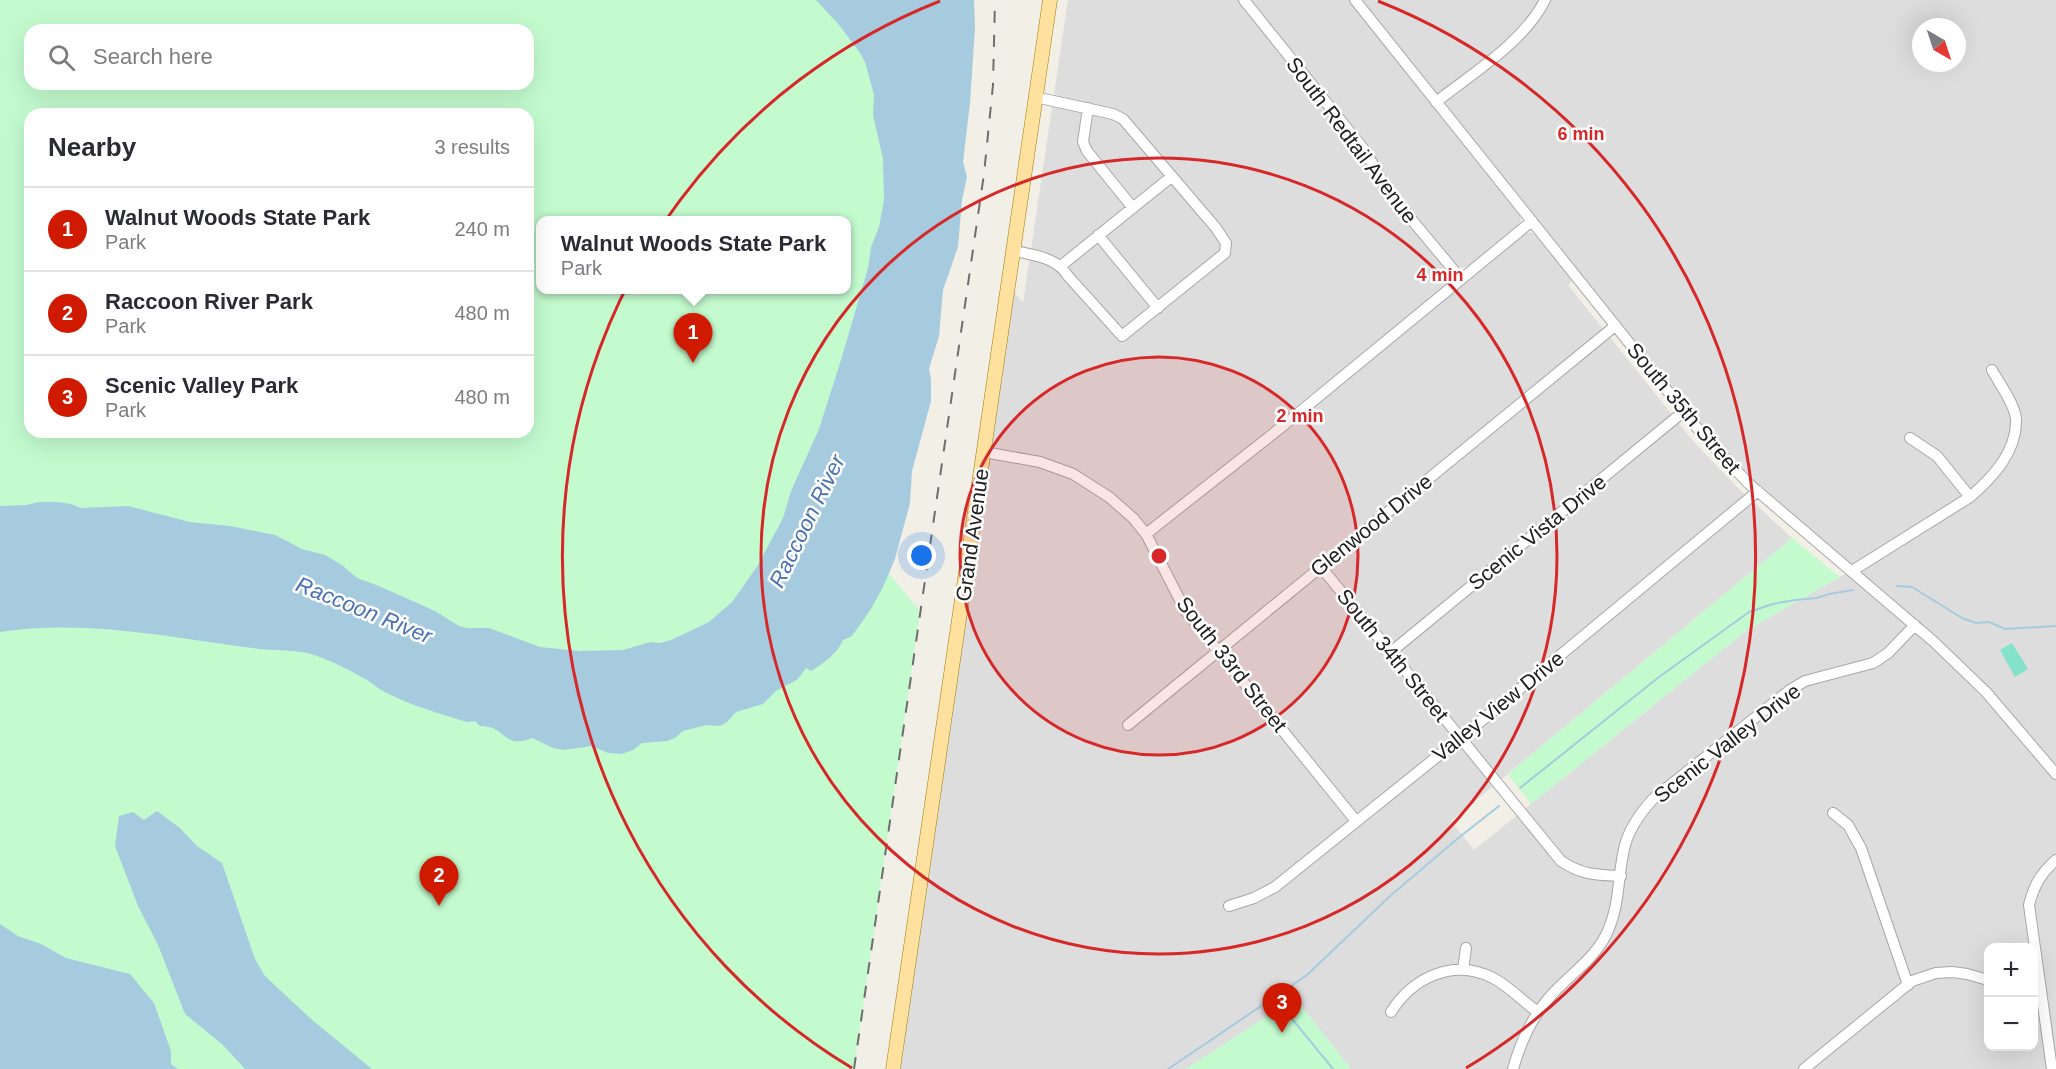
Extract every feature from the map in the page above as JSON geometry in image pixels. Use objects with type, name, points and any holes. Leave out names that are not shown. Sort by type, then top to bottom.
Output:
[{"type":"main road","name":"Grand Avenue","points":[[893,1069],[1050,0]]},
{"type":"street","name":"South Redtail Avenue","points":[[1244,0],[1366,152],[1387,190],[1461,279]]},
{"type":"street","name":"South 35th Street","points":[[1355,0],[1702,435],[1758,491],[1915,625],[1986,692],[2056,774]]},
{"type":"street","points":[[1436,102],[1514,40],[1535,17],[1545,0]]},
{"type":"street","points":[[1012,250],[1062,265],[1068,276],[1122,336],[1225,253],[1226,243],[1216,228],[1123,119],[1113,114],[1035,97]]},
{"type":"street","points":[[1088,108],[1083,142],[1087,151],[1133,208]]},
{"type":"street","points":[[1062,265],[1172,177]]},
{"type":"street","points":[[1146,534],[1279,429],[1532,220]]},
{"type":"street","points":[[1098,235],[1158,308]]},
{"type":"street","name":"Glenwood Drive","points":[[1128,725],[1615,326]]},
{"type":"street","points":[[1852,571],[1970,497],[1987,482],[2003,462],[2013,439],[2016,419],[1992,370]]},
{"type":"street","name":"Scenic Vista Drive","points":[[1391,652],[1683,412]]},
{"type":"street","points":[[1910,438],[1937,456],[1970,497]]},
{"type":"street","name":"South 33rd Street","points":[[984,452],[1040,462],[1073,474],[1109,497],[1133,518],[1146,534],[1185,610],[1356,821]]},
{"type":"street","name":"Valley View Drive","points":[[1229,906],[1254,898],[1275,887],[1460,738],[1758,491]]},
{"type":"street","name":"South 34th Street","points":[[1321,567],[1561,861],[1575,870],[1594,876],[1621,876]]},
{"type":"street","name":"Scenic Valley Drive","points":[[1513,1069],[1520,1046],[1538,1012],[1560,986],[1585,963],[1605,937],[1616,909],[1625,844],[1643,810],[1654,798],[1790,690],[1805,681],[1873,663],[1888,653],[1915,625]]},
{"type":"street","points":[[1833,813],[1848,825],[1861,848],[1908,985]]},
{"type":"street","points":[[2032,943],[2029,904],[2033,887],[2043,871],[2056,860]]},
{"type":"street","points":[[1463,970],[1466,948]]},
{"type":"street","points":[[1391,1012],[1406,992],[1422,980],[1439,973],[1463,970],[1494,978],[1538,1012]]},
{"type":"street","points":[[1804,1069],[1908,985],[1928,975],[1952,972],[1984,979]]},
{"type":"street","points":[[2038,993],[2052,1069]]},
{"type":"shaded area","points":[[1068,0],[1240,0],[1360,152],[1450,276],[1447,284],[1183,499],[1189,507],[1524,234],[1531,232],[1537,236],[1573,280],[1568,285],[1693,441],[1739,489],[1792,538],[1451,821],[1474,850],[1747,630],[1847,573],[1898,615],[1748,483],[1702,434],[1362,0],[2056,0],[2056,1069],[1351,1069],[1295,998],[1186,1069],[893,1069],[1008,284],[1023,303]],"holes":[[[1906,621],[1986,692],[2009,727],[1955,668]]]},
{"type":"shaded area","points":[[1252,0],[1352,0],[1519,213],[1521,220],[1519,225],[1469,266],[1462,268],[1457,266],[1397,194],[1370,148]]},
{"type":"green space","points":[[0,0],[879,0],[918,101],[813,503],[696,650],[631,676],[0,538]]},
{"type":"green space","points":[[1792,538],[1840,577],[1747,630],[1531,804],[1508,774]]},
{"type":"green space","points":[[866,546],[920,611],[854,1069],[0,1069],[0,589],[145,585],[522,726]]},
{"type":"green space","points":[[2012,643],[2028,669],[2015,677],[2000,650]]},
{"type":"green space","points":[[1295,998],[1351,1069],[1186,1069]]},
{"type":"water","name":"Raccoon River","points":[[816,0],[974,0],[975,28],[963,162],[967,177],[962,200],[958,247],[943,290],[939,336],[929,369],[931,401],[912,471],[910,503],[895,559],[883,587],[852,636],[843,640],[834,654],[825,661],[811,671],[806,668],[798,679],[776,691],[763,704],[736,712],[720,726],[706,725],[683,731],[675,738],[642,743],[622,754],[608,753],[592,746],[563,750],[532,738],[515,741],[489,727],[480,726],[475,721],[467,722],[401,700],[342,667],[303,652],[259,649],[162,635],[97,629],[65,628],[0,632],[0,506],[39,502],[71,504],[81,508],[128,506],[190,522],[230,526],[275,535],[302,549],[325,555],[342,565],[357,578],[435,611],[459,626],[489,628],[540,647],[579,651],[623,650],[650,642],[660,643],[671,640],[709,622],[732,602],[742,588],[758,565],[783,518],[791,491],[819,429],[841,360],[868,268],[871,247],[879,227],[884,200],[883,159],[873,115],[874,95],[865,62],[839,25]]},
{"type":"water","points":[[157,811],[180,828],[197,846],[222,863],[255,959],[265,976],[311,1019],[372,1069],[245,1069],[223,1045],[185,1014],[158,945],[138,906],[115,846],[119,816],[133,812],[144,820]]},
{"type":"water","points":[[0,924],[18,936],[41,944],[66,958],[130,974],[154,1003],[171,1051],[171,1064],[178,1069],[0,1069]]},
{"type":"waterway","points":[[1897,586],[1912,587],[1962,618],[1976,623],[1989,622],[2005,629],[2056,626]]},
{"type":"waterway","points":[[1520,788],[1659,677],[1749,612],[1773,604],[1853,590]]},
{"type":"waterway","points":[[1168,1069],[1307,975],[1389,897],[1499,806]]},
{"type":"waterway","points":[[1275,998],[1333,1069]]},
{"type":"railway","points":[[854,1069],[984,174],[993,85],[995,0]]},
{"type":"place","name":"Walnut Woods State Park","points":[[693,363]]},
{"type":"place","name":"Raccoon River Park","points":[[439,906]]},
{"type":"place","name":"Scenic Valley Park","points":[[1282,1033]]}]
